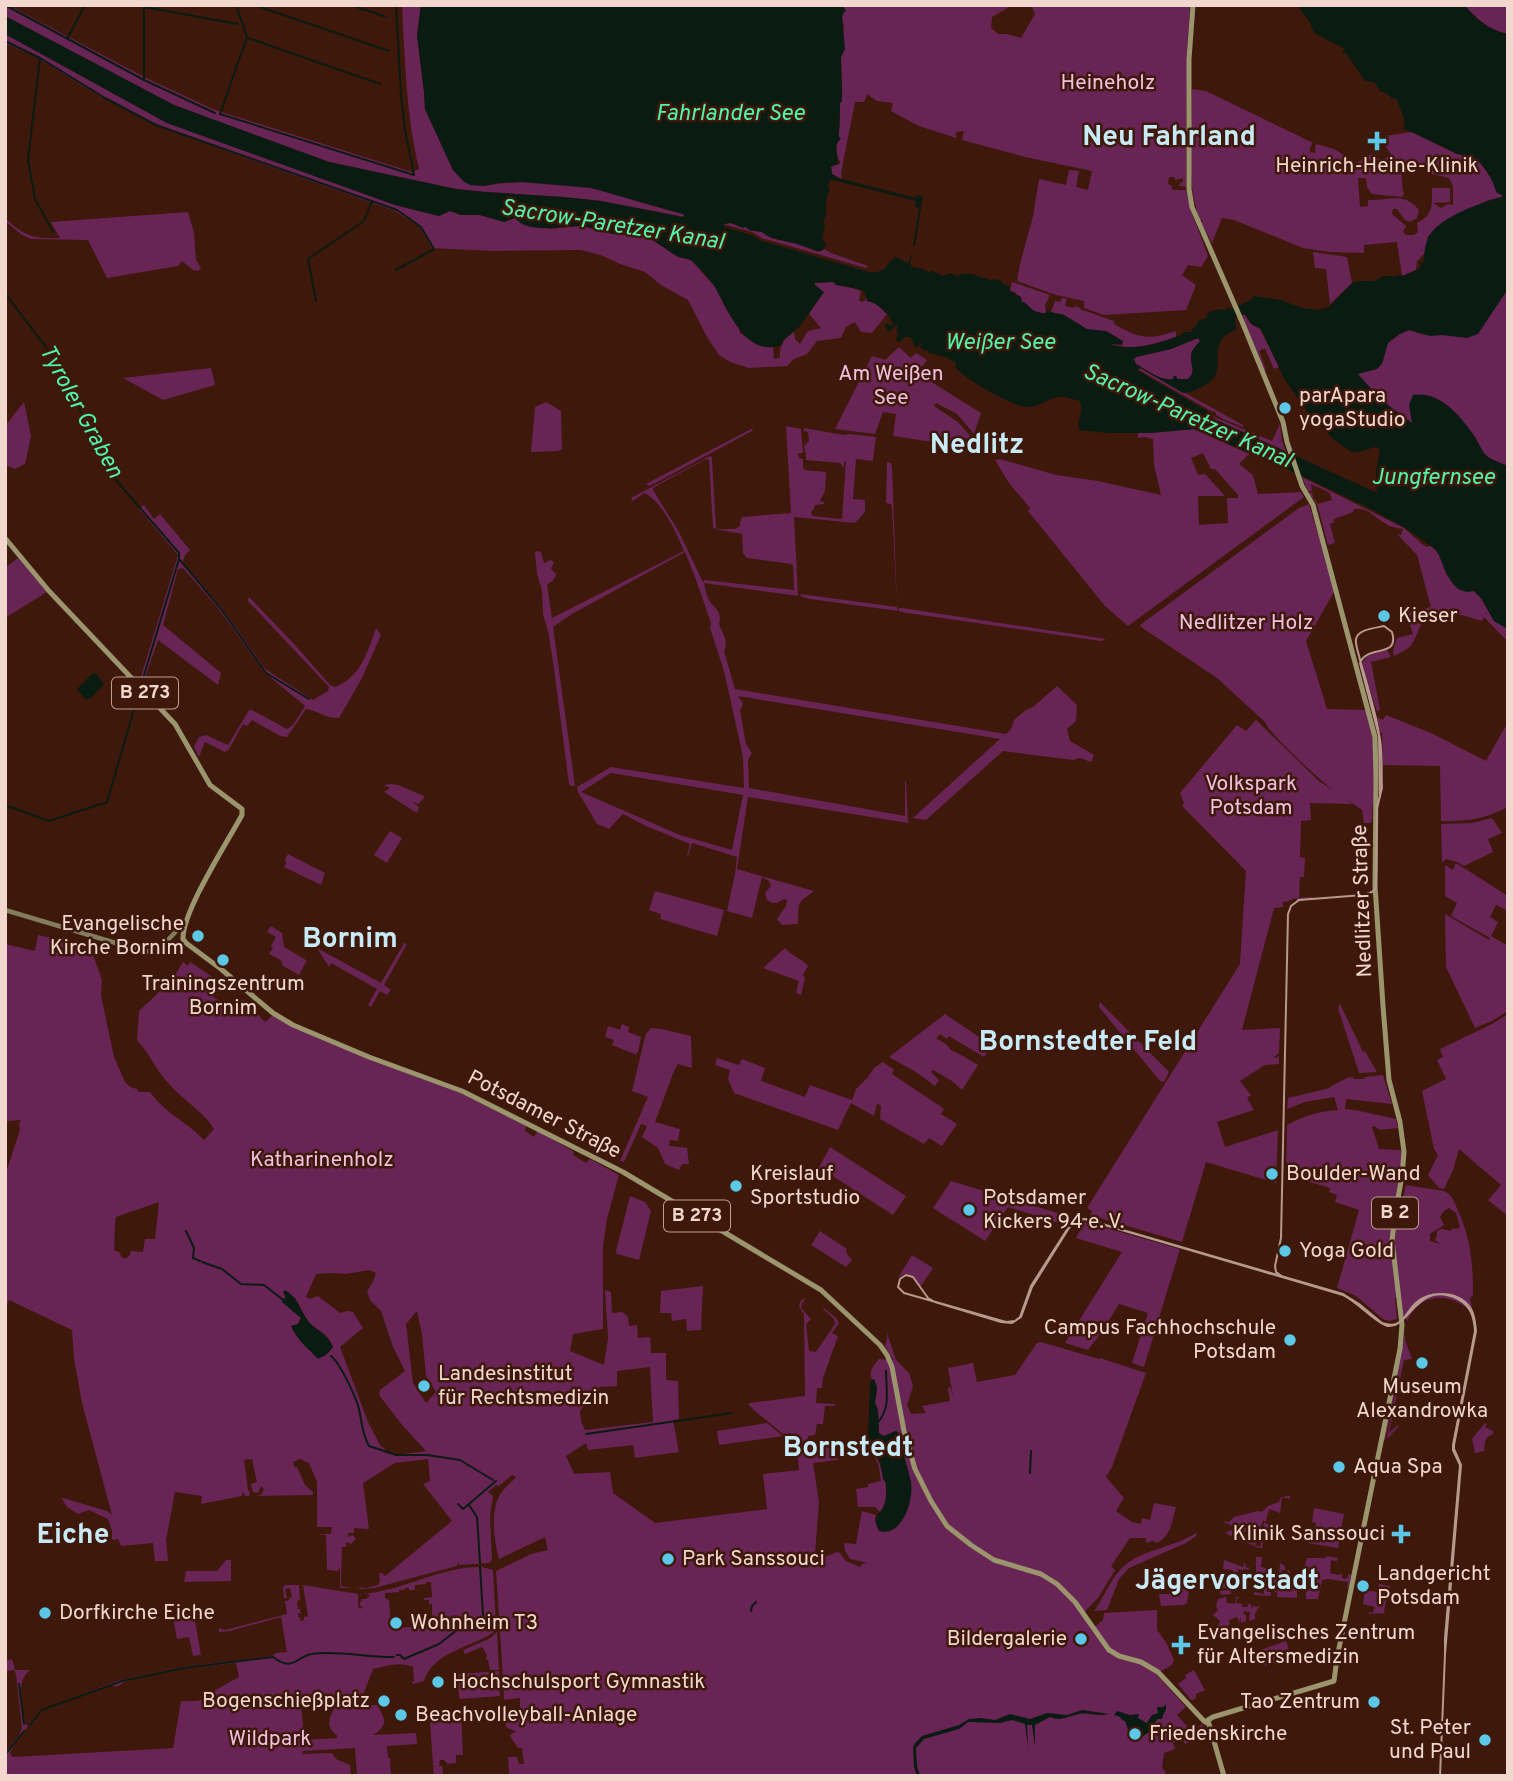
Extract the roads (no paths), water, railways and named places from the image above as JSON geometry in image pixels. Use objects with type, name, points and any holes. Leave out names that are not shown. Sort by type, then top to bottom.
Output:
[{"type":"main road","name":"Nedlitzer Straße","points":[[1193,5],[1189,59],[1189,189],[1194,214],[1283,422],[1299,479],[1315,512],[1376,742],[1374,883],[1382,1006],[1389,1080],[1400,1122],[1404,1152],[1392,1240],[1402,1327],[1400,1349],[1334,1681],[1209,1719],[1209,1724]]},
{"type":"main road","name":"B 273","points":[[5,538],[49,592],[175,723],[210,785],[243,810],[184,923],[183,939]]},
{"type":"main road","points":[[5,909],[146,952],[165,943],[184,923]]},
{"type":"main road","points":[[172,937],[183,939]]},
{"type":"main road","name":"Potsdamer Straße","points":[[183,939],[273,1013],[293,1025],[462,1091],[623,1172],[821,1290],[880,1345],[887,1355],[915,1469],[947,1526],[994,1560],[1041,1574],[1068,1593],[1109,1650],[1138,1661],[1161,1674],[1209,1724]]},
{"type":"main road","points":[[1209,1724],[1224,1776]]},
{"type":"water","points":[[421,5],[844,5],[846,10],[842,18],[845,49],[841,57],[841,138],[836,145],[838,164],[831,167],[832,174],[838,178],[916,198],[917,195],[923,196],[915,246],[919,208],[915,206],[916,201],[830,180],[826,218],[823,220],[825,226],[822,238],[826,245],[822,251],[775,239],[762,232],[731,223],[724,224],[724,227],[762,241],[869,272],[885,269],[895,257],[908,263],[913,251],[910,263],[912,267],[928,272],[932,270],[942,276],[951,273],[958,277],[960,274],[972,274],[990,281],[1002,281],[1034,311],[1064,315],[1087,329],[1106,331],[1123,341],[1122,345],[1109,344],[1136,347],[1165,341],[1183,332],[1192,332],[1199,320],[1205,319],[1209,312],[1225,310],[1227,307],[1231,309],[1254,296],[1281,300],[1302,308],[1320,310],[1330,306],[1352,283],[1374,281],[1384,276],[1402,276],[1419,269],[1421,265],[1418,261],[1423,264],[1427,242],[1434,229],[1462,211],[1502,197],[1476,159],[1455,153],[1404,129],[1404,118],[1396,98],[1391,99],[1381,92],[1374,82],[1365,81],[1346,53],[1342,52],[1345,49],[1316,34],[1297,5],[1464,5],[1483,23],[1508,34],[1508,289],[1478,334],[1467,338],[1430,336],[1409,330],[1388,343],[1382,364],[1377,369],[1358,374],[1380,399],[1412,423],[1409,405],[1413,395],[1433,397],[1441,401],[1463,421],[1485,454],[1508,466],[1508,629],[1494,621],[1474,591],[1466,592],[1453,584],[1437,550],[1371,509],[1194,429],[1152,433],[1079,430],[1080,401],[1062,397],[1032,407],[1013,403],[965,376],[956,368],[955,362],[927,352],[929,348],[926,351],[920,348],[922,343],[916,348],[909,337],[899,342],[896,340],[898,327],[896,325],[889,332],[884,326],[888,323],[891,326],[894,322],[890,321],[881,308],[867,301],[864,291],[833,282],[815,283],[824,292],[800,326],[782,345],[759,345],[749,340],[741,331],[714,286],[695,263],[677,256],[649,239],[581,226],[537,228],[515,218],[504,222],[450,211],[439,216],[395,205],[167,123],[5,34],[5,16],[174,105],[329,162],[456,189],[601,201],[685,216],[591,188],[521,182],[484,186],[470,185],[463,181],[453,170],[425,109],[417,35]],"holes":[[[1243,314],[1251,324],[1261,329],[1285,380],[1307,411],[1334,440],[1352,452],[1374,447],[1380,449],[1375,492],[1210,417],[1210,413],[1137,370],[1140,368],[1183,393],[1199,388],[1214,378],[1222,339],[1236,330],[1235,318]],[[1198,338],[1200,341],[1191,354],[1193,371],[1188,379],[1177,379],[1176,376],[1173,379],[1159,377],[1136,364],[1134,359]]]},
{"type":"water","points":[[93,673],[104,684],[86,700],[77,689]]},
{"type":"water","points":[[285,1290],[295,1299],[309,1322],[333,1347],[318,1359],[293,1331],[291,1326],[298,1324],[301,1318],[282,1302],[282,1299],[286,1298],[283,1292]]},
{"type":"water","points":[[874,1379],[877,1387],[875,1402],[879,1433],[884,1436],[896,1431],[899,1433],[911,1482],[911,1499],[905,1516],[894,1529],[887,1531],[879,1531],[876,1521],[885,1503],[886,1483],[868,1435],[870,1384]]},
{"type":"water","points":[[1166,1704],[1162,1719],[1153,1724],[1156,1728],[1143,1736],[1141,1729],[1129,1732],[1125,1721],[1114,1715],[1117,1711],[1130,1715],[1139,1714],[1138,1718],[1147,1723],[1152,1715],[1158,1713],[1157,1707]]},
{"type":"water","points":[[1082,1710],[1109,1714],[1083,1714],[1061,1719],[1050,1717],[1035,1725],[1035,1747],[1032,1725],[1027,1725],[1028,1748],[1025,1724],[1012,1720],[1000,1723],[968,1722],[959,1729],[924,1739],[916,1748],[920,1776],[917,1776],[913,1748],[922,1736],[959,1725],[969,1719],[995,1720],[1010,1714],[1030,1719],[1047,1713],[1067,1715]]},
{"type":"waterway","points":[[5,5],[144,80],[215,113]]},
{"type":"waterway","points":[[68,37],[85,5]]},
{"type":"waterway","points":[[144,5],[144,79]]},
{"type":"waterway","points":[[236,5],[247,37],[220,114],[414,175],[401,95],[396,5]]},
{"type":"waterway","points":[[254,5],[389,51]]},
{"type":"waterway","points":[[351,5],[386,17]]},
{"type":"waterway","points":[[144,7],[238,24]]},
{"type":"waterway","points":[[248,38],[380,84]]},
{"type":"waterway","points":[[5,41],[40,58],[105,98],[156,125],[397,210],[421,227],[434,249],[396,270]]},
{"type":"waterway","points":[[40,58],[28,160],[35,199],[53,232]]},
{"type":"waterway","points":[[316,301],[308,259],[364,221],[372,201]]},
{"type":"waterway","name":"Tyroler Graben","points":[[5,293],[48,350],[115,479],[179,553],[142,682]]},
{"type":"waterway","points":[[180,560],[221,609],[266,673],[309,699]]},
{"type":"waterway","name":"Tyroler Graben","points":[[5,805],[49,821],[107,802],[139,692]]},
{"type":"waterway","points":[[186,1231],[194,1248],[193,1258],[200,1261]]},
{"type":"waterway","points":[[202,1262],[222,1269],[241,1284],[264,1285],[282,1299]]},
{"type":"waterway","points":[[331,1356],[355,1397],[369,1446],[396,1455],[427,1455],[460,1460],[493,1480]]},
{"type":"waterway","points":[[878,1422],[885,1411],[886,1371]]},
{"type":"waterway","points":[[586,1434],[732,1413]]},
{"type":"waterway","points":[[1030,1473],[1031,1451]]},
{"type":"waterway","points":[[458,1504],[463,1509],[496,1481]]},
{"type":"waterway","points":[[469,1505],[477,1517],[480,1563]]},
{"type":"waterway","points":[[397,1655],[404,1659],[439,1644],[457,1630],[484,1630],[480,1567]]},
{"type":"waterway","points":[[751,1611],[756,1602]]},
{"type":"waterway","points":[[29,1726],[41,1711],[47,1708],[122,1681],[184,1668],[273,1657],[290,1664],[307,1655],[321,1653],[394,1657]]},
{"type":"waterway","points":[[19,1684],[24,1724]]},
{"type":"waterway","points":[[5,1755],[24,1731]]},
{"type":"tram line","points":[[1283,1277],[1276,1272],[1275,1266],[1281,1238],[1288,914],[1291,906],[1299,900],[1363,895],[1372,892],[1376,887],[1377,808],[1382,788],[1381,748],[1380,741],[1375,715],[1371,697],[1365,678],[1363,669],[1360,660],[1356,641],[1357,636],[1364,631],[1384,626],[1392,632],[1391,646],[1369,654],[1364,657],[1360,663],[1379,736],[1380,797]]},
{"type":"tram line","points":[[1445,1654],[1460,1465],[1453,1445],[1475,1331],[1471,1312],[1458,1299],[1444,1295],[1433,1295],[1423,1300],[1415,1306],[1402,1320],[1395,1325],[1388,1326],[1343,1295],[1084,1219],[1075,1222],[1069,1228],[1032,1287],[1021,1317],[1012,1323],[1001,1322],[935,1302],[928,1298],[913,1277],[906,1275],[900,1279],[898,1287],[904,1293],[1006,1322],[1015,1321],[1020,1317],[1031,1286],[1068,1228],[1075,1221],[1085,1219],[1343,1294],[1386,1324],[1394,1325],[1398,1323],[1401,1321],[1403,1319],[1405,1316],[1412,1307],[1417,1302],[1430,1296],[1438,1294],[1446,1294],[1460,1299],[1466,1303],[1472,1312],[1475,1320],[1476,1331],[1454,1445],[1461,1465],[1445,1654]]},
{"type":"tram line","points":[[1440,1776],[1445,1654]]},
{"type":"place","name":"Heinrich-Heine-Klinik","points":[[1377,141]]},
{"type":"place","name":"parApara yogaStudio","points":[[1285,408]]},
{"type":"place","name":"Kieser","points":[[1384,616]]},
{"type":"place","name":"Evangelische Kirche Bornim","points":[[198,936]]},
{"type":"place","name":"Trainingszentrum Bornim","points":[[223,960]]},
{"type":"place","name":"Boulder-Wand","points":[[1272,1174]]},
{"type":"place","name":"Kreislauf Sportstudio","points":[[736,1186]]},
{"type":"place","name":"Potsdamer Kickers 94 e. V.","points":[[969,1210]]},
{"type":"place","name":"Yoga Gold","points":[[1285,1251]]},
{"type":"place","name":"Campus Fachhochschule Potsdam","points":[[1290,1340]]},
{"type":"place","name":"Museum Alexandrowka","points":[[1422,1363]]},
{"type":"place","name":"Landesinstitut für Rechtsmedizin","points":[[424,1386]]},
{"type":"place","name":"Aqua Spa","points":[[1339,1467]]},
{"type":"place","name":"Klinik Sanssouci","points":[[1401,1534]]},
{"type":"place","name":"Park Sanssouci","points":[[668,1559]]},
{"type":"place","name":"Landgericht Potsdam","points":[[1363,1586]]},
{"type":"place","name":"Dorfkirche Eiche","points":[[45,1613]]},
{"type":"place","name":"Wohnheim T3","points":[[396,1623]]},
{"type":"place","name":"Bildergalerie","points":[[1081,1639]]},
{"type":"place","name":"Evangelisches Zentrum für Altersmedizin","points":[[1181,1645]]},
{"type":"place","name":"Hochschulsport Gymnastik","points":[[438,1682]]},
{"type":"place","name":"Bogenschießplatz","points":[[384,1701]]},
{"type":"place","name":"Tao Zentrum","points":[[1374,1702]]},
{"type":"place","name":"Beachvolleyball-Anlage","points":[[401,1715]]},
{"type":"place","name":"Friedenskirche","points":[[1135,1734]]},
{"type":"place","name":"St. Peter und Paul","points":[[1485,1740]]},
{"type":"district","name":"Neu Fahrland","points":[[1169,138]]},
{"type":"district","name":"Nedlitz","points":[[977,446]]},
{"type":"district","name":"Bornim","points":[[350,940]]},
{"type":"district","name":"Bornstedter Feld","points":[[1088,1043]]},
{"type":"district","name":"Bornstedt","points":[[848,1449]]},
{"type":"district","name":"Eiche","points":[[73,1536]]},
{"type":"district","name":"Jägervorstadt","points":[[1227,1582]]},
{"type":"park label","name":"Heineholz","points":[[1108,83]]},
{"type":"park label","name":"Am Weißen See","points":[[891,386]]},
{"type":"park label","name":"Nedlitzer Holz","points":[[1246,623]]},
{"type":"park label","name":"Volkspark Potsdam","points":[[1251,796]]},
{"type":"park label","name":"Katharinenholz","points":[[322,1160]]},
{"type":"park label","name":"Wildpark","points":[[270,1739]]},
{"type":"water label","name":"Fahrlander See","points":[[730,114]]},
{"type":"water label","name":"Sacrow-Paretzer Kanal","points":[[612,226]]},
{"type":"water label","name":"Weißer See","points":[[1000,343]]},
{"type":"water label","name":"Sacrow-Paretzer Kanal","points":[[1187,417]]},
{"type":"water label","name":"Jungfernsee","points":[[1433,478]]}]
